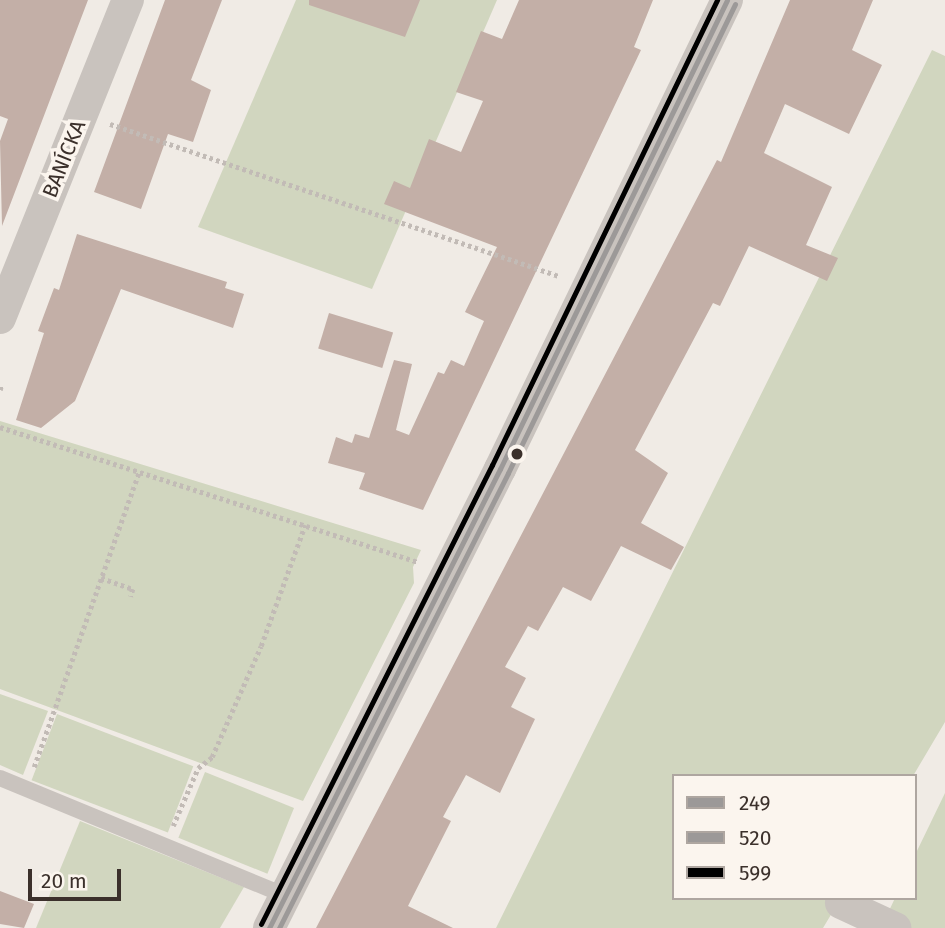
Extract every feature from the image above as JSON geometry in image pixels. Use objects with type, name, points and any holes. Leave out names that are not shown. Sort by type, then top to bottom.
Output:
[{"type":"street","name":"BANÍCKA","points":[[0,318],[128,0]]},
{"type":"street","points":[[269,928],[727,0]]},
{"type":"street","points":[[841,902],[895,928]]},
{"type":"lane","points":[[0,778],[286,896]]},
{"type":"path","points":[[103,121],[573,280]]},
{"type":"path","points":[[0,427],[422,565]]},
{"type":"path","points":[[26,789],[139,472]]},
{"type":"path","points":[[164,846],[198,768],[212,757],[223,732],[305,525]]},
{"type":"path","points":[[102,578],[133,589],[131,597]]},
{"type":"green space","points":[[296,0],[497,0],[372,289],[198,227]]},
{"type":"green space","points":[[932,50],[945,56],[945,722],[914,774],[672,774],[672,900],[840,900],[823,928],[496,928]]},
{"type":"green space","points":[[0,421],[421,550],[413,567],[414,583],[303,801],[0,689]]},
{"type":"green space","points":[[0,694],[48,711],[23,775],[0,765]]},
{"type":"green space","points":[[57,714],[193,766],[168,833],[32,780]]},
{"type":"green space","points":[[205,772],[294,808],[267,874],[178,838]]},
{"type":"green space","points":[[945,793],[945,928],[881,928],[894,900],[917,900],[917,851]]},
{"type":"green space","points":[[80,821],[244,887],[220,928],[36,928]]},
{"type":"building","points":[[0,0],[88,0],[2,226],[0,141],[8,119],[0,116]]},
{"type":"building","points":[[165,0],[222,0],[191,80],[211,90],[193,142],[168,134],[141,209],[94,192]]},
{"type":"building","points":[[309,0],[420,0],[405,37],[309,5]]},
{"type":"building","points":[[519,0],[653,0],[634,47],[641,50],[423,510],[359,489],[365,473],[328,463],[336,437],[352,443],[355,434],[369,438],[394,360],[412,364],[396,430],[409,435],[438,372],[444,374],[451,360],[464,366],[484,321],[465,312],[497,247],[384,204],[394,181],[410,188],[429,139],[461,152],[483,101],[456,92],[481,31],[502,39]]},
{"type":"building","points":[[790,0],[873,0],[852,50],[882,65],[849,134],[785,104],[764,153],[832,187],[806,245],[838,258],[827,281],[749,246],[720,306],[713,303],[635,450],[668,473],[641,523],[684,547],[671,570],[621,546],[591,601],[563,587],[538,631],[528,626],[505,667],[526,678],[511,707],[535,719],[500,793],[466,775],[443,817],[451,821],[408,906],[453,928],[316,928],[717,160],[721,162]]},
{"type":"building","points":[[77,234],[227,282],[225,288],[244,294],[233,328],[121,289],[75,401],[41,428],[16,420],[44,333],[38,331],[54,288],[59,290]]},
{"type":"building","points":[[329,313],[393,333],[382,368],[318,348]]},
{"type":"building","points":[[0,891],[34,904],[24,928],[0,924]]},
{"type":"transit line","name":"599","points":[[261,924],[492,465],[717,0]]},
{"type":"transit line","name":"249","points":[[269,928],[500,469],[727,0]]},
{"type":"transit line","name":"520","points":[[279,928],[508,473],[735,4]]}]
